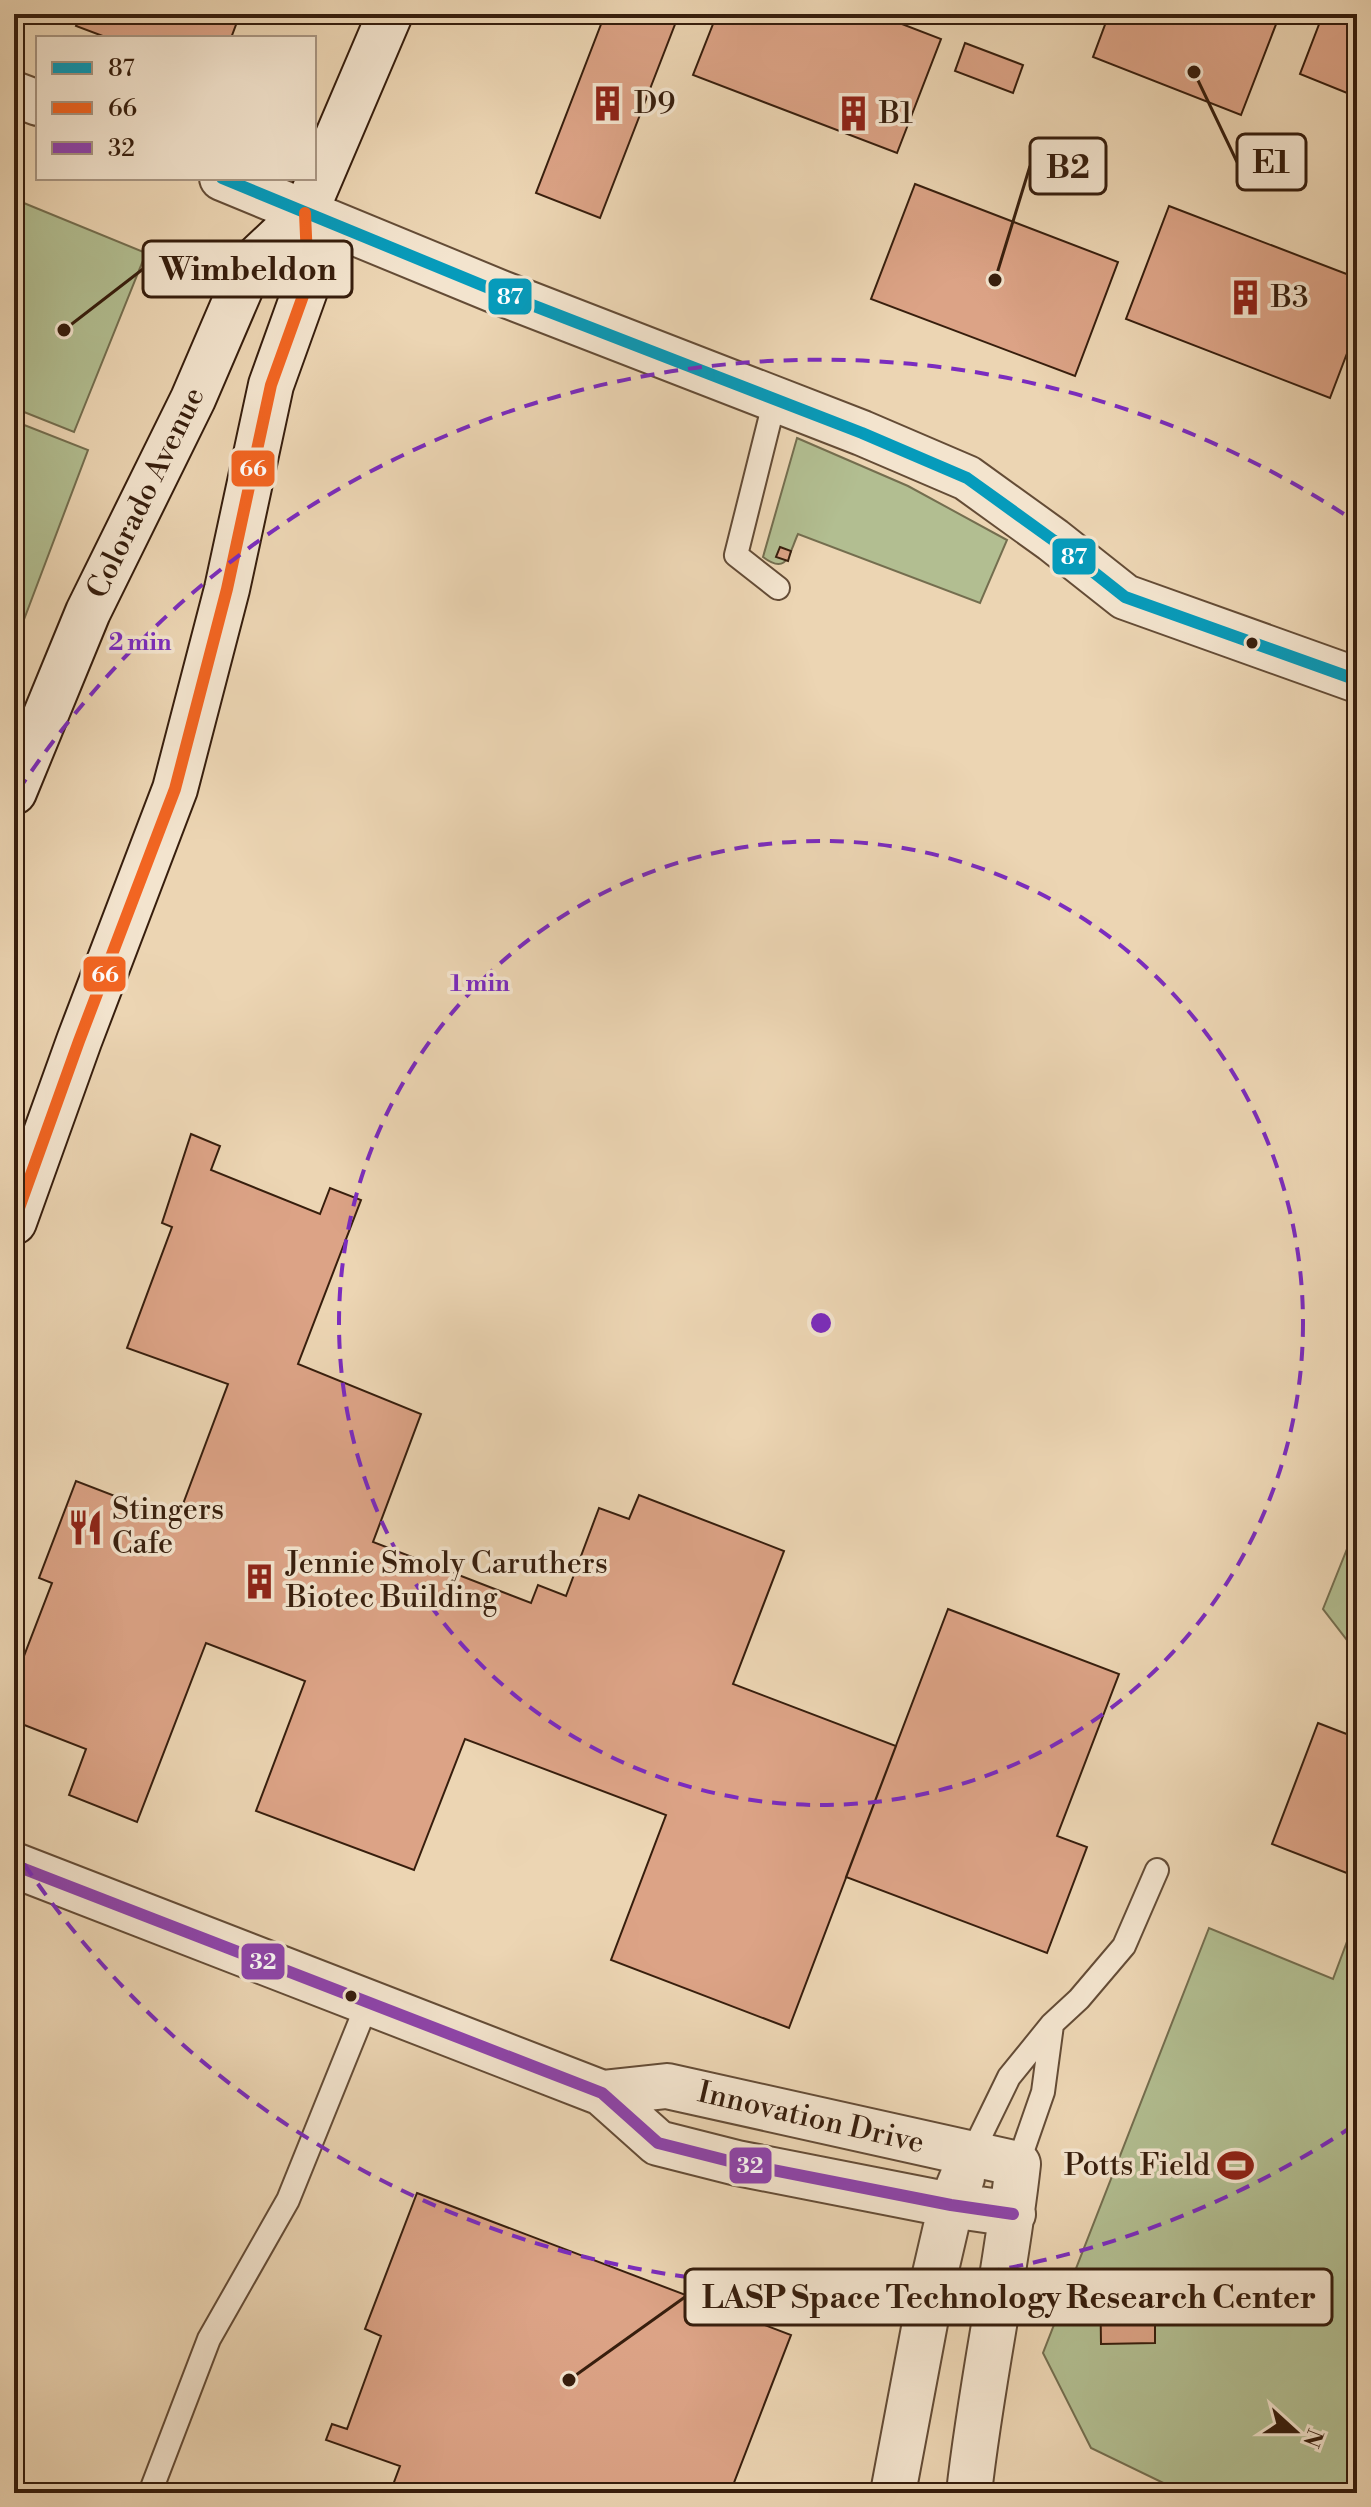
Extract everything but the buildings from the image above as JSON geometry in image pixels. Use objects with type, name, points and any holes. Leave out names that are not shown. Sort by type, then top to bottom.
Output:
[{"type":"street","name":"Colorado Avenue","points":[[14,792],[88,612],[193,399],[251,264],[305,213],[390,14]]},
{"type":"street","points":[[14,94],[36,102]]},
{"type":"street","points":[[227,180],[862,433],[967,478],[1125,597],[1357,680]]},
{"type":"street","name":"Colorado Avenue","points":[[14,1222],[175,789],[227,589],[271,385],[308,282],[305,213]]},
{"type":"street","name":"Innovation Drive","points":[[14,1865],[602,2093],[658,2143],[737,2163],[951,2205],[1013,2214]]},
{"type":"street","name":"Innovation Drive","points":[[602,2093],[667,2086],[1018,2164]]},
{"type":"street","points":[[893,2493],[931,2291],[951,2205],[972,2153]]},
{"type":"street","points":[[969,2493],[1013,2214],[1018,2164]]},
{"type":"lane","points":[[775,399],[736,555],[778,588]]},
{"type":"lane","points":[[972,2153],[1009,2077],[1052,2024],[1079,1999],[1124,1946],[1157,1870]]},
{"type":"lane","points":[[150,2493],[209,2339],[288,2200],[368,2002]]},
{"type":"lane","points":[[1018,2164],[1043,2092],[1052,2024]]},
{"type":"green space","points":[[14,199],[146,253],[74,432],[14,408]]},
{"type":"green space","points":[[14,421],[88,450],[14,646]]},
{"type":"green space","points":[[797,438],[908,486],[1007,540],[980,603],[798,534],[790,555],[783,563],[771,562],[763,557]]},
{"type":"green space","points":[[1357,1524],[1357,1653],[1323,1609]]},
{"type":"green space","name":"Potts Field","points":[[1354,1923],[1357,1924],[1357,2493],[1184,2493],[1091,2448],[1043,2353],[1209,1928],[1333,1979]]},
{"type":"transit line","name":"87","points":[[227,180],[501,293],[862,433],[967,478],[1125,597],[1357,680]]},
{"type":"transit line","name":"66","points":[[14,1222],[175,789],[227,589],[271,385],[308,282],[305,213]]},
{"type":"transit line","name":"32","points":[[14,1865],[602,2093],[658,2143],[737,2163],[951,2205],[1013,2214]]},
{"type":"place","name":"E1","points":[[1194,72]]},
{"type":"place","name":"D9","points":[[608,104]]},
{"type":"place","name":"B1","points":[[853,114]]},
{"type":"place","name":"B2","points":[[995,280]]},
{"type":"place","name":"B3","points":[[1245,298]]},
{"type":"place","name":"Wimbeldon","points":[[64,330]]},
{"type":"place","name":"Stingers Cafe","points":[[86,1527]]},
{"type":"place","name":"Jennie Smoly Caruthers Biotec Building","points":[[260,1581]]},
{"type":"place","name":"Potts Field","points":[[1236,2166]]},
{"type":"place","name":"LASP Space Technology Research Center","points":[[569,2380]]}]
